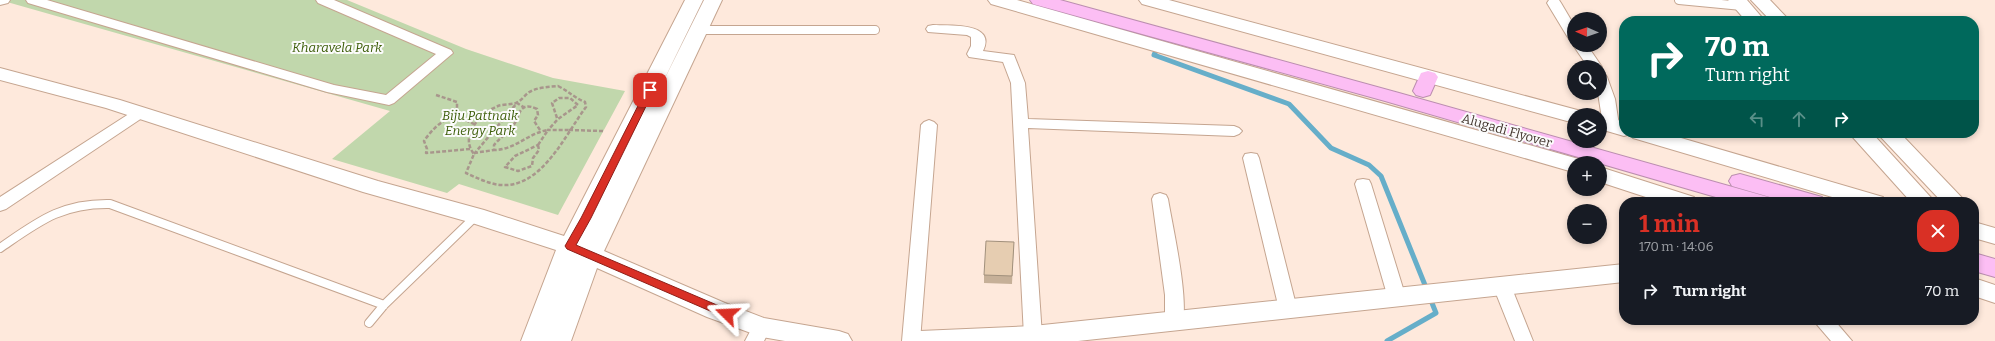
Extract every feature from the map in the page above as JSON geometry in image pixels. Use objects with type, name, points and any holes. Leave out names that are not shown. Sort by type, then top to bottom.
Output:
[{"type":"highway","points":[[1039,0],[1339,75]]},
{"type":"highway","points":[[1094,0],[1339,75],[1389,104]]},
{"type":"highway","name":"Alugadi Flyover","points":[[1339,75],[1426,84],[1572,149],[1742,197]]},
{"type":"highway","points":[[1607,144],[1796,197]]},
{"type":"highway","points":[[1979,263],[1995,268]]},
{"type":"street","points":[[33,0],[332,89],[389,100],[446,52],[323,0]]},
{"type":"street","points":[[558,341],[580,251],[586,218],[694,0]]},
{"type":"street","points":[[534,341],[713,0]]},
{"type":"street","points":[[997,0],[1158,46],[1572,149]]},
{"type":"street","points":[[1148,0],[1426,84],[1567,114]]},
{"type":"street","points":[[1760,0],[1776,16]]},
{"type":"street","points":[[1554,3],[1567,24]]},
{"type":"street","points":[[1740,3],[1752,16]]},
{"type":"street","points":[[933,29],[969,31],[978,35],[978,46],[974,54],[1009,58],[1018,83],[1033,336]]},
{"type":"street","points":[[0,74],[140,113],[371,187],[476,216],[580,251],[716,310],[758,334],[838,341]]},
{"type":"street","points":[[1607,96],[1612,125]]},
{"type":"street","points":[[3,201],[140,113]]},
{"type":"street","points":[[1021,123],[1234,131]]},
{"type":"street","points":[[911,341],[929,125]]},
{"type":"street","points":[[1657,138],[1858,197]]},
{"type":"street","points":[[1865,138],[1919,197]]},
{"type":"street","points":[[1893,138],[1950,197]]},
{"type":"street","points":[[1251,158],[1288,309]]},
{"type":"street","points":[[1607,176],[1671,197]]},
{"type":"street","points":[[1363,184],[1402,298]]},
{"type":"street","points":[[1160,199],[1174,295],[1174,321]]},
{"type":"street","points":[[920,341],[1033,336],[1402,298],[1619,274]]},
{"type":"street","points":[[1502,286],[1524,341]]},
{"type":"street","points":[[1979,289],[1995,294]]},
{"type":"street","points":[[1827,325],[1843,341]]},
{"type":"lane","points":[[1679,0],[1740,3]]},
{"type":"lane","points":[[698,30],[875,30]]},
{"type":"lane","points":[[0,248],[56,211],[93,202],[110,204],[384,305]]},
{"type":"lane","points":[[369,323],[384,305],[476,216]]},
{"type":"path","points":[[558,86],[567,90],[573,97],[584,102],[586,107],[569,130],[558,149],[539,173],[522,183],[501,186],[481,182],[466,174],[474,154],[517,102],[528,92],[545,87],[558,86]]},
{"type":"path","points":[[436,96],[457,102],[457,117]]},
{"type":"path","points":[[538,145],[539,150],[533,158],[532,166],[522,171],[513,172],[505,166],[508,160],[517,155],[528,152],[538,145],[557,118],[562,117],[578,105],[574,100],[570,98],[559,98],[552,103],[557,118]]},
{"type":"path","points":[[474,154],[470,149],[469,133],[481,116],[498,106],[517,102],[525,108]]},
{"type":"path","points":[[494,150],[494,145],[511,131],[518,120],[520,111],[525,108],[531,106],[536,109],[538,115],[534,121],[540,130]]},
{"type":"path","points":[[470,149],[426,153],[427,149],[424,141],[432,128],[444,121],[457,117],[474,124]]},
{"type":"path","points":[[474,154],[494,150],[507,150],[540,130],[603,131]]},
{"type":"green space","points":[[0,0],[347,0],[466,49],[553,78],[625,91],[558,215],[459,184],[447,193],[332,159],[390,111]]},
{"type":"building","points":[[986,241],[1014,242],[1012,276],[984,275]]},
{"type":"waterway","points":[[1158,46],[1154,55],[1289,104],[1331,148],[1369,165],[1381,176],[1427,290]]},
{"type":"waterway","points":[[1387,341],[1436,313],[1430,298]]},
{"type":"route","points":[[650,90],[586,218],[570,246],[599,260],[727,314]]},
{"type":"park label","name":"Kharavela Park","points":[[337,47]]},
{"type":"park label","name":"Biju Pattnaik Energy Park","points":[[480,122]]}]
